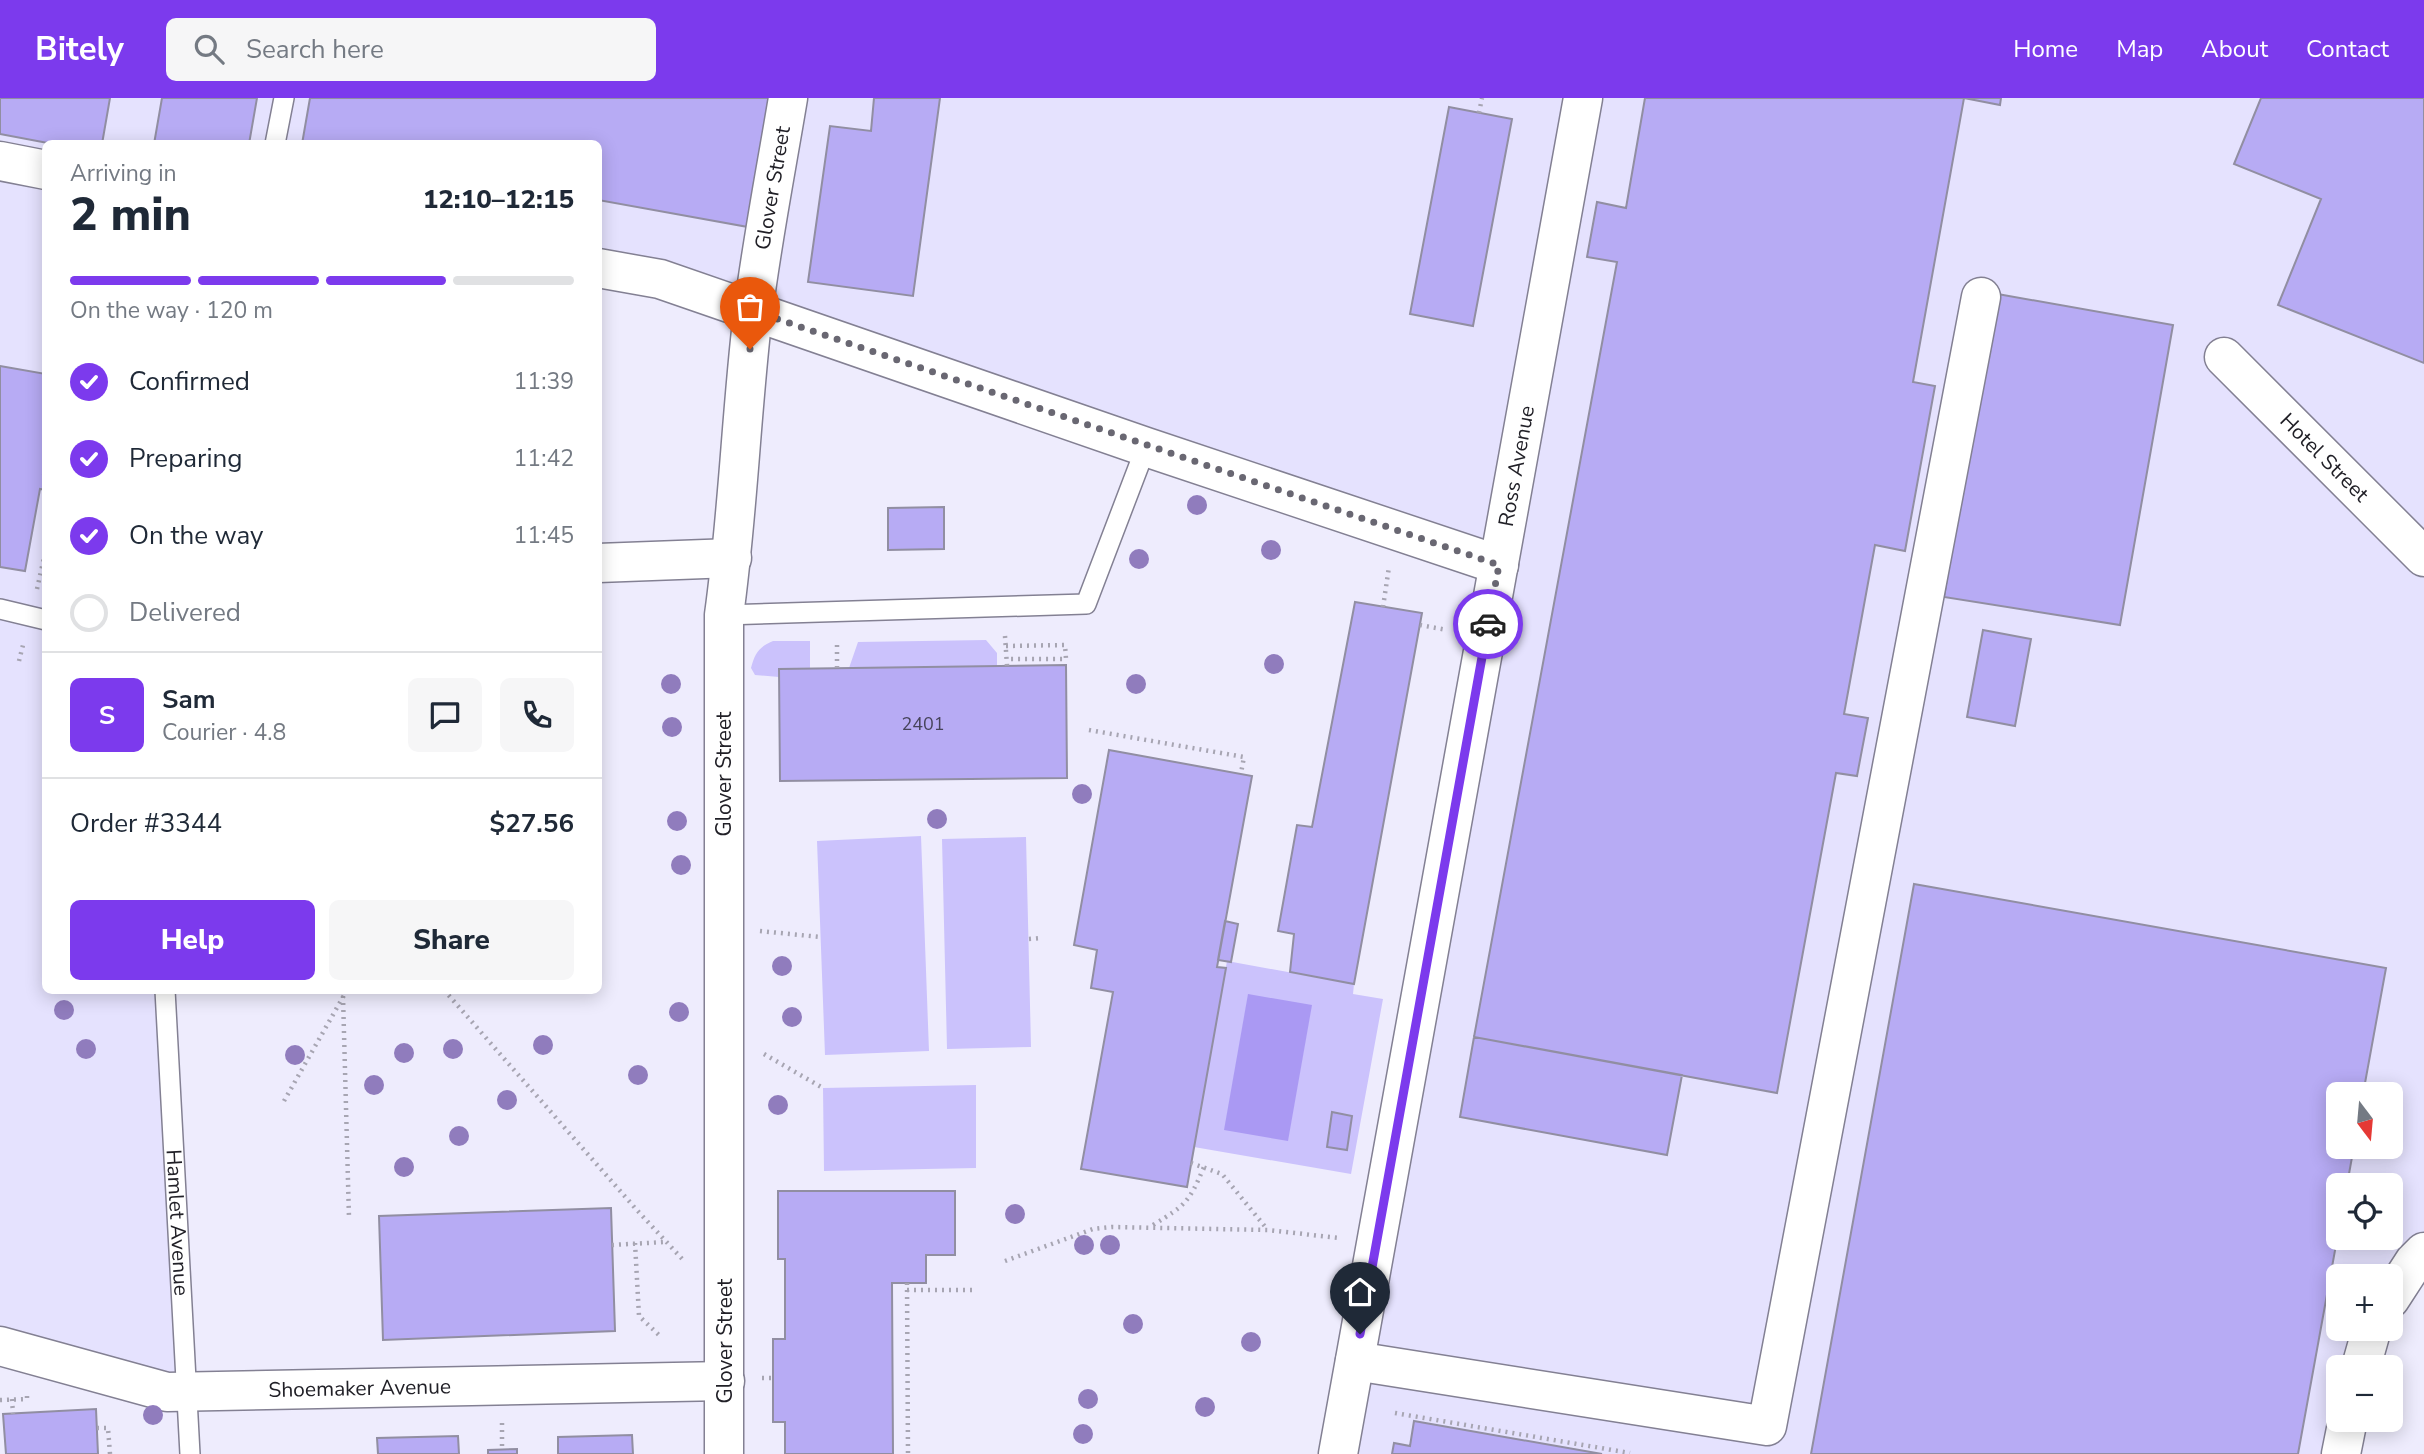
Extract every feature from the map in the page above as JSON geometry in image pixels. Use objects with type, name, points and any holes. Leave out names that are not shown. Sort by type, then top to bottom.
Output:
[{"type":"street","name":"Glover Street","points":[[724,1454],[724,615],[732,558],[736,486],[754,311],[788,98]]},
{"type":"street","name":"Ross Avenue","points":[[1338,1454],[1583,98]]},
{"type":"street","points":[[0,161],[42,169]]},
{"type":"street","points":[[602,269],[660,279],[1146,447],[1499,565]]},
{"type":"street","points":[[1355,1361],[1768,1426],[1981,297]]},
{"type":"street","name":"Hotel Street","points":[[2224,357],[2424,557]]},
{"type":"street","points":[[602,563],[732,558]]},
{"type":"street","points":[[2403,1279],[2424,1252]]},
{"type":"street","name":"Shoemaker Avenue","points":[[0,1346],[167,1392],[725,1381]]},
{"type":"street","points":[[2341,1454],[2345,1432]]},
{"type":"lane","points":[[276,140],[284,98]]},
{"type":"lane","points":[[724,615],[1086,604],[1146,447]]},
{"type":"lane","points":[[0,609],[42,619]]},
{"type":"lane","name":"Hamlet Avenue","points":[[165,994],[190,1454]]},
{"type":"path","points":[[1479,113],[1482,98]]},
{"type":"path","points":[[1383,607],[1389,566]]},
{"type":"path","points":[[1420,625],[1458,632]]},
{"type":"path","points":[[1005,635],[1007,666]]},
{"type":"path","points":[[837,668],[838,637]]},
{"type":"path","points":[[1006,646],[1065,645],[1066,659],[1007,659]]},
{"type":"path","points":[[1089,730],[1244,757],[1241,773]]},
{"type":"path","points":[[749,929],[792,936],[820,937]]},
{"type":"path","points":[[1029,939],[1042,938]]},
{"type":"path","points":[[448,994],[689,1267]]},
{"type":"path","points":[[284,1101],[343,996]]},
{"type":"path","points":[[343,996],[349,1217]]},
{"type":"path","points":[[763,1053],[823,1088]]},
{"type":"path","points":[[1192,1163],[1222,1174],[1268,1230]]},
{"type":"path","points":[[1151,1226],[1184,1205],[1192,1196],[1204,1167]]},
{"type":"path","points":[[1004,1261],[1093,1229],[1151,1226],[1268,1230],[1347,1238]]},
{"type":"path","points":[[612,1245],[666,1242]]},
{"type":"path","points":[[635,1243],[639,1316],[661,1337]]},
{"type":"path","points":[[906,1283],[908,1454]]},
{"type":"path","points":[[907,1290],[973,1290]]},
{"type":"path","points":[[12,1399],[13,1414]]},
{"type":"path","points":[[1395,1413],[1630,1453]]},
{"type":"path","points":[[97,1428],[108,1428],[110,1454]]},
{"type":"shaded area","points":[[0,98],[2424,98],[2424,1252],[2403,1267],[2403,1264],[2326,1264],[2326,1341],[2368,1341],[2364,1355],[2326,1355],[2326,1432],[2339,1432],[2341,1454],[1339,1454],[1498,565],[602,269],[602,140],[42,140],[42,994],[165,994],[188,1392],[0,1346]]},
{"type":"shaded area","points":[[986,640],[997,653],[997,666],[849,668],[858,642]]},
{"type":"shaded area","points":[[773,641],[810,641],[810,669],[779,669],[779,677],[755,675],[751,668],[756,654]]},
{"type":"shaded area","points":[[921,836],[929,1051],[825,1055],[817,841]]},
{"type":"shaded area","points":[[1026,837],[1031,1047],[947,1049],[942,839]]},
{"type":"shaded area","points":[[1227,961],[1354,984],[1353,994],[1383,999],[1351,1174],[1194,1147]]},
{"type":"shaded area","points":[[1248,994],[1312,1005],[1288,1141],[1224,1130]]},
{"type":"shaded area","points":[[976,1085],[976,1168],[824,1171],[823,1088]]},
{"type":"building","points":[[0,98],[110,98],[103,140],[42,142],[0,134]]},
{"type":"building","points":[[162,98],[257,98],[250,140],[155,140]]},
{"type":"building","points":[[310,98],[772,98],[748,227],[602,201],[602,140],[303,140]]},
{"type":"building","points":[[874,98],[940,98],[913,296],[808,282],[830,126],[871,131]]},
{"type":"building","points":[[1645,98],[1964,98],[1913,382],[1935,386],[1905,551],[1875,545],[1844,714],[1868,718],[1857,776],[1836,773],[1777,1093],[1474,1037],[1617,262],[1587,257],[1597,202],[1626,208]]},
{"type":"building","points":[[1964,98],[2001,98],[2000,105]]},
{"type":"building","points":[[2261,98],[2424,98],[2424,363],[2278,305],[2321,199],[2234,164]]},
{"type":"building","points":[[1449,107],[1512,119],[1473,326],[1410,314]]},
{"type":"building","points":[[1992,293],[2173,325],[2120,625],[1944,597]]},
{"type":"building","points":[[0,366],[42,373],[42,489],[25,571],[0,567]]},
{"type":"building","points":[[944,507],[944,549],[888,550],[888,508]]},
{"type":"building","points":[[1355,602],[1422,613],[1354,984],[1290,972],[1294,934],[1278,931],[1297,825],[1312,827]]},
{"type":"building","points":[[1983,630],[2031,639],[2015,726],[1967,717]]},
{"type":"building","points":[[1066,665],[1067,778],[780,781],[779,669]]},
{"type":"building","points":[[1109,750],[1252,776],[1217,967],[1226,968],[1187,1187],[1081,1169],[1113,992],[1091,988],[1097,950],[1074,945]]},
{"type":"building","points":[[1914,884],[2386,968],[2365,1082],[2326,1082],[2326,1159],[2352,1159],[2349,1173],[2326,1173],[2326,1250],[2335,1250],[2333,1264],[2326,1264],[2326,1300],[2298,1454],[1811,1454]]},
{"type":"building","points":[[1225,921],[1238,924],[1231,962],[1218,960]]},
{"type":"building","points":[[1474,1037],[1682,1075],[1667,1155],[1460,1117]]},
{"type":"building","points":[[1332,1112],[1352,1116],[1347,1150],[1327,1147]]},
{"type":"building","points":[[778,1191],[955,1191],[955,1255],[926,1255],[926,1283],[892,1283],[893,1454],[785,1454],[785,1422],[773,1422],[773,1339],[785,1339],[785,1259],[778,1259]]},
{"type":"building","points":[[611,1208],[615,1331],[383,1340],[379,1216]]},
{"type":"building","points":[[96,1409],[98,1454],[6,1454],[3,1414]]},
{"type":"building","points":[[1414,1421],[1602,1454],[1392,1454],[1394,1443],[1410,1446]]},
{"type":"building","points":[[632,1435],[633,1454],[558,1454],[558,1437]]},
{"type":"building","points":[[458,1436],[459,1454],[378,1454],[377,1438]]},
{"type":"building","points":[[517,1449],[517,1454],[488,1454],[488,1450]]},
{"type":"way so far","points":[[750,349],[754,311],[1125,440],[1499,565],[1488,624]]},
{"type":"route","points":[[1360,1334],[1488,624]]}]
